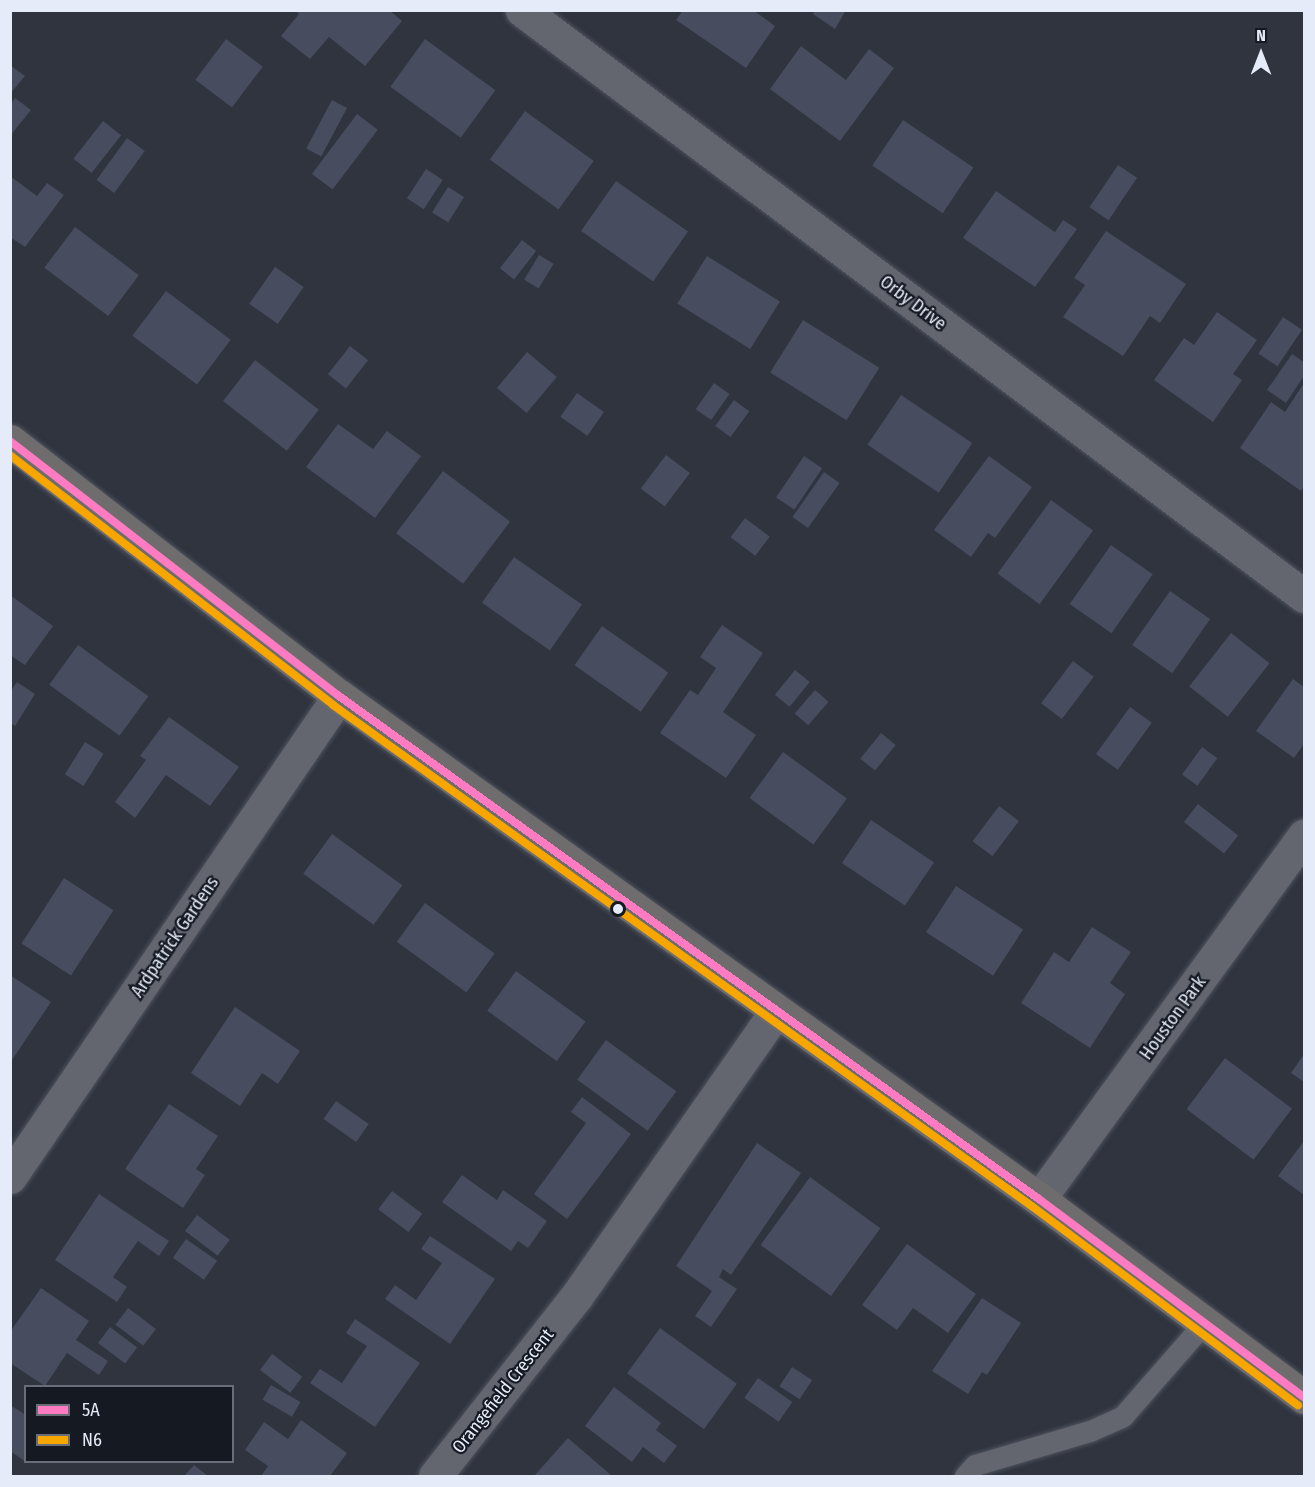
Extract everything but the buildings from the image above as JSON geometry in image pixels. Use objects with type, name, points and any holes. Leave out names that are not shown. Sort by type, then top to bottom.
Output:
[{"type":"main road","points":[[10,441],[339,696],[1039,1199],[1305,1396]]},
{"type":"street","name":"Orby Drive","points":[[522,10],[1305,596]]},
{"type":"street","name":"Ardpatrick Gardens","points":[[10,1177],[339,696]]},
{"type":"street","name":"Houston Park","points":[[1039,1199],[1305,835]]},
{"type":"street","name":"Orangefield Crescent","points":[[435,1476],[576,1297],[776,1011]]},
{"type":"lane","points":[[964,1476],[975,1465],[1090,1431],[1124,1416],[1204,1323]]},
{"type":"transit line","name":"5A","points":[[10,441],[339,696],[1039,1199],[1304,1397]]},
{"type":"transit line","name":"N6","points":[[10,455],[333,705],[1033,1207],[1298,1405]]}]
